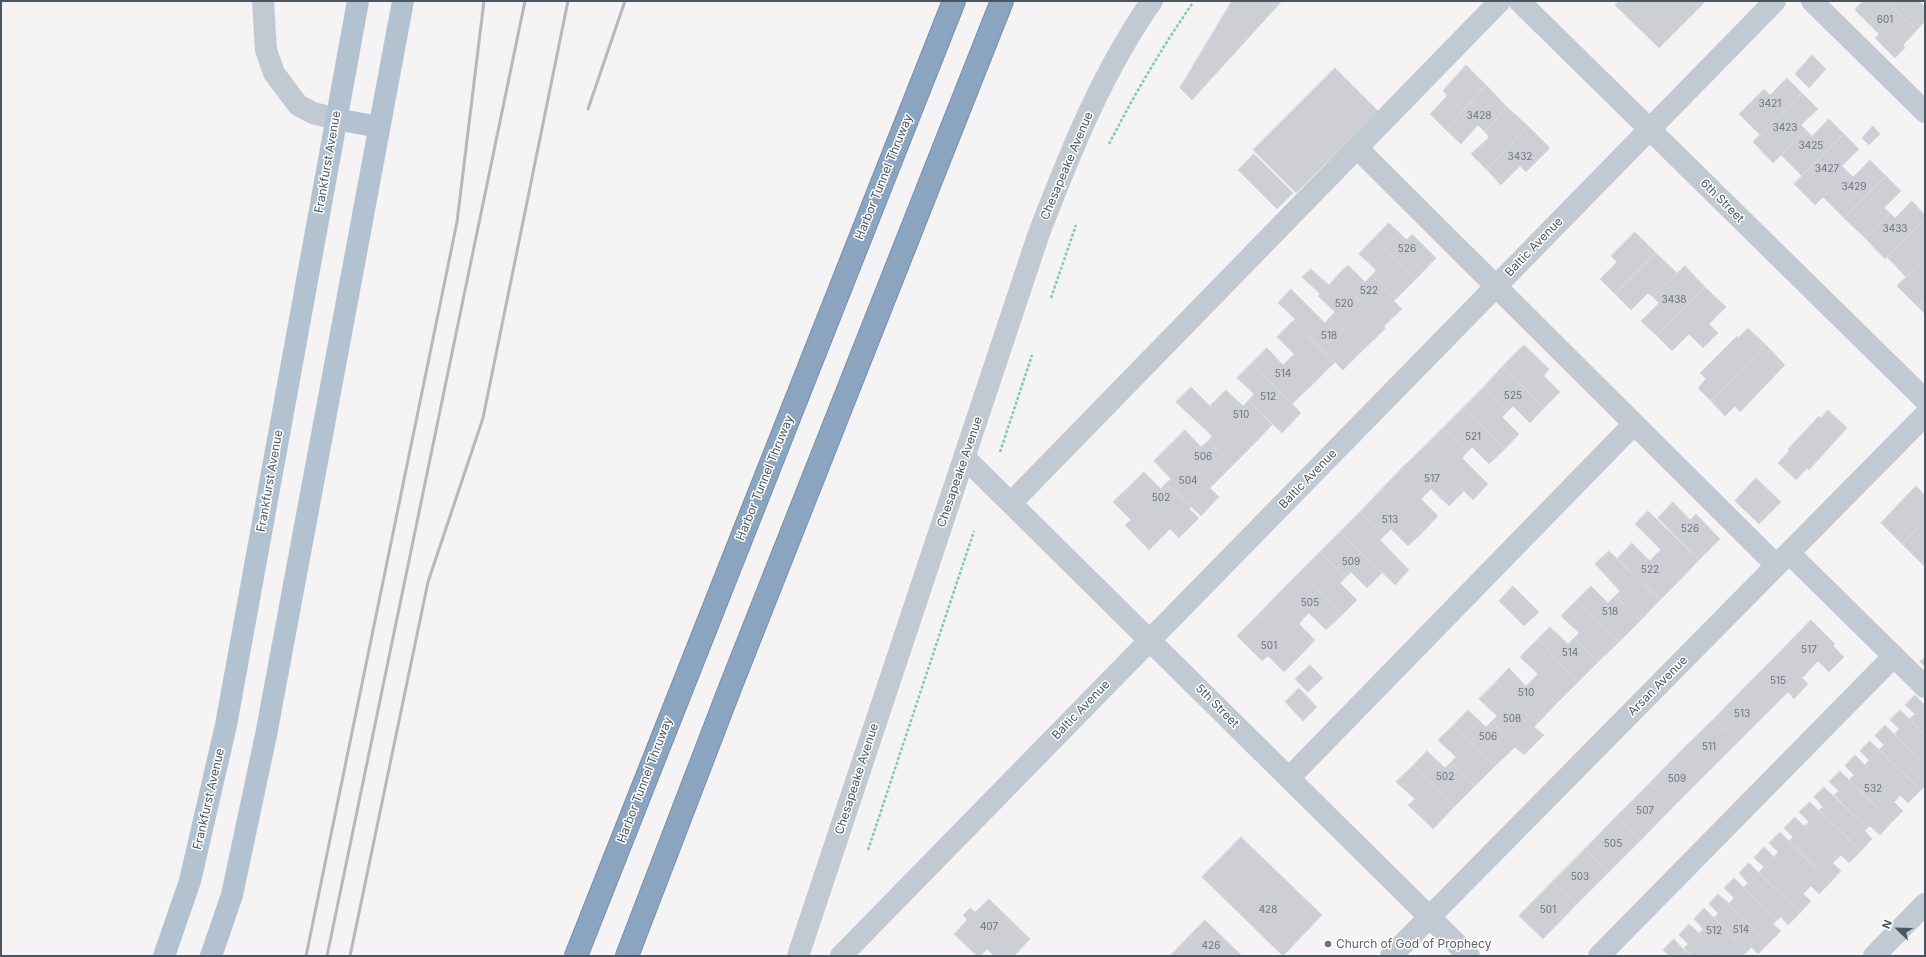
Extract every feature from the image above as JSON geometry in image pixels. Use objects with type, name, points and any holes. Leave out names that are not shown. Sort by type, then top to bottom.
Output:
[{"type":"highway","name":"Harbor Tunnel Thruway","points":[[576,956],[954,1]]},
{"type":"highway","points":[[627,956],[733,681],[1002,1]]},
{"type":"main road","name":"Frankfurst Avenue","points":[[164,956],[190,881],[226,725],[358,1]]},
{"type":"main road","points":[[211,956],[232,895],[266,735],[403,1]]},
{"type":"main road","points":[[336,120],[379,128]]},
{"type":"street","points":[[263,1],[266,50],[274,73],[298,105],[313,113],[336,120]]},
{"type":"street","name":"Chesapeake Avenue","points":[[798,956],[1039,233],[1067,160],[1104,80],[1152,1]]},
{"type":"street","points":[[1011,503],[1500,1]]},
{"type":"street","name":"6th Street","points":[[1519,1],[1925,400]]},
{"type":"street","name":"Baltic Avenue","points":[[841,956],[1775,1]]},
{"type":"street","points":[[1812,1],[1925,112]]},
{"type":"street","points":[[1357,148],[1634,424],[1783,559],[1894,656],[1925,687]]},
{"type":"street","name":"Arsan Avenue","points":[[1391,956],[1925,415]]},
{"type":"street","points":[[1289,778],[1634,424]]},
{"type":"street","name":"5th Street","points":[[964,457],[1469,956]]},
{"type":"street","points":[[1599,956],[1894,656]]},
{"type":"street","points":[[1874,956],[1925,904]]},
{"type":"path","points":[[1106,150],[1132,98],[1162,48],[1192,4]]},
{"type":"path","points":[[1051,298],[1077,221]]},
{"type":"path","points":[[998,458],[1032,356]]},
{"type":"path","points":[[868,850],[974,531]]},
{"type":"building","points":[[1232,1],[1282,1],[1192,100],[1180,88]]},
{"type":"building","points":[[1619,1],[1706,1],[1659,48],[1615,5]]},
{"type":"building","points":[[1863,1],[1886,1],[1917,30],[1903,45],[1905,48],[1895,58],[1875,38],[1879,34],[1855,10]]},
{"type":"building","points":[[1886,1],[1919,1],[1925,7],[1925,21],[1917,30]]},
{"type":"building","points":[[1812,55],[1826,69],[1809,88],[1795,74]]},
{"type":"building","points":[[1466,65],[1486,85],[1446,130],[1430,114],[1447,96],[1443,91]]},
{"type":"building","points":[[1335,68],[1378,111],[1296,193],[1253,150]]},
{"type":"building","points":[[1787,78],[1802,93],[1760,135],[1739,114],[1764,89],[1770,95]]},
{"type":"building","points":[[1486,85],[1507,107],[1485,132],[1478,125],[1461,144],[1446,130]]},
{"type":"building","points":[[1802,93],[1818,109],[1801,125],[1806,130],[1773,163],[1753,142]]},
{"type":"building","points":[[1507,107],[1528,126],[1487,170],[1471,154],[1489,137],[1485,132]]},
{"type":"building","points":[[1829,119],[1844,134],[1802,176],[1781,155],[1806,130],[1812,136]]},
{"type":"building","points":[[1528,126],[1550,148],[1526,172],[1520,166],[1501,185],[1487,170]]},
{"type":"building","points":[[1873,126],[1880,134],[1869,145],[1862,138]]},
{"type":"building","points":[[1844,134],[1859,149],[1842,166],[1848,172],[1815,205],[1794,184]]},
{"type":"building","points":[[1254,154],[1293,193],[1277,209],[1238,170]]},
{"type":"building","points":[[1870,160],[1886,176],[1844,218],[1823,197],[1848,172],[1853,177]]},
{"type":"building","points":[[1886,176],[1901,191],[1884,208],[1890,213],[1865,238],[1844,218]]},
{"type":"building","points":[[1912,201],[1925,215],[1925,219],[1885,259],[1865,238],[1890,213],[1895,218]]},
{"type":"building","points":[[1925,219],[1925,258],[1906,277],[1887,257]]},
{"type":"building","points":[[1389,223],[1407,240],[1412,234],[1436,258],[1416,279],[1375,237]]},
{"type":"building","points":[[1635,232],[1656,253],[1615,294],[1600,279],[1617,262],[1611,256]]},
{"type":"building","points":[[1375,237],[1416,279],[1396,299],[1372,275],[1376,270],[1359,254]]},
{"type":"building","points":[[1656,253],[1677,273],[1653,297],[1648,293],[1631,310],[1615,294]]},
{"type":"building","points":[[1925,258],[1925,300],[1918,307],[1897,286]]},
{"type":"building","points":[[1348,265],[1365,282],[1372,275],[1396,299],[1394,301],[1402,309],[1384,326],[1336,277]]},
{"type":"building","points":[[1685,266],[1705,287],[1657,336],[1641,321],[1659,303],[1653,297]]},
{"type":"building","points":[[1311,269],[1329,285],[1336,277],[1384,326],[1385,329],[1363,350],[1330,317],[1335,312],[1318,296],[1320,294],[1302,277]]},
{"type":"building","points":[[1705,287],[1726,307],[1709,324],[1718,333],[1703,348],[1689,334],[1672,351],[1657,336]]},
{"type":"building","points":[[1291,289],[1325,323],[1330,317],[1363,350],[1343,370],[1293,321],[1295,319],[1278,303]]},
{"type":"building","points":[[1925,300],[1925,314],[1918,307]]},
{"type":"building","points":[[1293,321],[1335,362],[1314,383],[1289,359],[1294,354],[1277,337]]},
{"type":"building","points":[[1748,328],[1766,345],[1711,401],[1698,388],[1706,379],[1700,373],[1737,336],[1738,338]]},
{"type":"building","points":[[1524,345],[1549,369],[1544,376],[1560,392],[1544,408],[1503,366]]},
{"type":"building","points":[[1766,345],[1785,365],[1740,412],[1735,406],[1725,416],[1711,401]]},
{"type":"building","points":[[1267,348],[1283,365],[1289,359],[1314,383],[1292,404],[1252,363]]},
{"type":"building","points":[[1252,363],[1301,413],[1282,433],[1248,401],[1254,394],[1237,378]]},
{"type":"building","points":[[1503,366],[1544,408],[1530,423],[1513,406],[1508,411],[1484,387]]},
{"type":"building","points":[[1191,387],[1251,447],[1232,466],[1208,441],[1212,436],[1176,402]]},
{"type":"building","points":[[1484,387],[1508,411],[1502,417],[1519,434],[1505,449],[1464,407]]},
{"type":"building","points":[[1226,390],[1243,406],[1248,401],[1272,425],[1251,447],[1210,406]]},
{"type":"building","points":[[1464,407],[1505,449],[1489,464],[1472,447],[1467,452],[1443,428]]},
{"type":"building","points":[[1828,410],[1847,428],[1809,470],[1807,468],[1796,480],[1778,463],[1789,451],[1788,449],[1819,416],[1821,418]]},
{"type":"building","points":[[1443,428],[1467,452],[1462,458],[1488,484],[1473,500],[1422,449]]},
{"type":"building","points":[[1185,430],[1201,447],[1208,441],[1232,466],[1212,486],[1170,445]]},
{"type":"building","points":[[1170,445],[1212,486],[1210,488],[1219,497],[1201,516],[1166,483],[1171,479],[1154,461]]},
{"type":"building","points":[[1422,449],[1464,491],[1449,506],[1431,489],[1427,493],[1402,468]]},
{"type":"building","points":[[1402,468],[1427,493],[1421,499],[1438,516],[1423,532],[1381,490]]},
{"type":"building","points":[[1144,472],[1161,489],[1166,483],[1191,507],[1189,509],[1199,518],[1180,537],[1129,487]]},
{"type":"building","points":[[1756,478],[1781,502],[1759,524],[1735,501]]},
{"type":"building","points":[[1916,486],[1925,495],[1925,521],[1902,544],[1881,523]]},
{"type":"building","points":[[1129,487],[1180,537],[1179,538],[1170,529],[1149,550],[1125,525],[1131,520],[1113,502]]},
{"type":"building","points":[[1381,490],[1423,532],[1408,546],[1391,529],[1385,535],[1360,512]]},
{"type":"building","points":[[1673,502],[1690,520],[1696,514],[1720,539],[1699,560],[1658,518]]},
{"type":"building","points":[[1648,511],[1699,560],[1680,580],[1655,555],[1661,550],[1635,524]]},
{"type":"building","points":[[1360,512],[1385,535],[1380,540],[1409,570],[1395,585],[1340,532]]},
{"type":"building","points":[[1925,521],[1925,559],[1921,563],[1902,544]]},
{"type":"building","points":[[1340,532],[1382,573],[1367,588],[1351,572],[1346,577],[1320,552]]},
{"type":"building","points":[[1632,543],[1650,561],[1655,555],[1680,580],[1660,600],[1617,559]]},
{"type":"building","points":[[1609,551],[1660,600],[1640,621],[1615,596],[1620,591],[1595,564]]},
{"type":"building","points":[[1320,552],[1346,577],[1340,583],[1357,600],[1342,615],[1299,573]]},
{"type":"building","points":[[1925,559],[1925,567],[1921,563]]},
{"type":"building","points":[[1299,573],[1342,615],[1326,630],[1309,613],[1304,618],[1279,593]]},
{"type":"building","points":[[1513,586],[1539,612],[1524,626],[1499,601]]},
{"type":"building","points":[[1591,586],[1608,603],[1615,596],[1640,621],[1619,642],[1577,600]]},
{"type":"building","points":[[1279,593],[1304,618],[1299,624],[1315,640],[1301,655],[1259,614]]},
{"type":"building","points":[[1577,600],[1619,642],[1598,662],[1574,638],[1579,633],[1561,616]]},
{"type":"building","points":[[1259,614],[1301,655],[1284,672],[1268,656],[1262,661],[1237,636]]},
{"type":"building","points":[[1811,620],[1835,644],[1833,646],[1844,657],[1829,672],[1818,661],[1802,678],[1778,654]]},
{"type":"building","points":[[1550,627],[1568,644],[1574,638],[1598,662],[1577,683],[1538,639]]},
{"type":"building","points":[[1538,639],[1577,683],[1557,703],[1533,679],[1538,674],[1520,657]]},
{"type":"building","points":[[1778,654],[1808,684],[1794,699],[1788,692],[1770,710],[1746,686]]},
{"type":"building","points":[[1925,657],[1925,667],[1920,662]]},
{"type":"building","points":[[1310,665],[1323,678],[1308,692],[1295,679]]},
{"type":"building","points":[[1509,668],[1526,686],[1533,679],[1557,703],[1537,724],[1495,683]]},
{"type":"building","points":[[1495,683],[1537,724],[1534,727],[1544,735],[1525,754],[1492,721],[1497,716],[1479,699]]},
{"type":"building","points":[[1746,686],[1770,710],[1738,742],[1714,719]]},
{"type":"building","points":[[1299,688],[1317,707],[1303,721],[1285,702]]},
{"type":"building","points":[[1915,695],[1925,705],[1925,734],[1909,719],[1915,714],[1905,705]]},
{"type":"building","points":[[1468,710],[1486,727],[1492,721],[1525,754],[1524,755],[1515,747],[1495,766],[1454,725]]},
{"type":"building","points":[[1900,710],[1925,734],[1925,764],[1895,734],[1899,729],[1890,720]]},
{"type":"building","points":[[1714,719],[1738,742],[1705,775],[1681,751]]},
{"type":"building","points":[[1454,725],[1495,766],[1475,786],[1451,762],[1456,757],[1438,740]]},
{"type":"building","points":[[1885,725],[1925,764],[1925,786],[1921,790],[1879,750],[1884,745],[1875,736]]},
{"type":"building","points":[[1870,741],[1921,790],[1908,803],[1900,795],[1898,798],[1865,765],[1869,760],[1860,751]]},
{"type":"building","points":[[1427,751],[1445,768],[1451,762],[1475,786],[1454,807],[1413,766]]},
{"type":"building","points":[[1681,751],[1705,775],[1673,807],[1650,783]]},
{"type":"building","points":[[1855,755],[1898,798],[1894,802],[1903,811],[1892,822],[1849,780],[1854,775],[1845,766]]},
{"type":"building","points":[[1413,766],[1454,807],[1433,829],[1408,805],[1415,799],[1396,782]]},
{"type":"building","points":[[1840,771],[1892,822],[1880,835],[1870,826],[1867,828],[1834,795],[1839,791],[1829,782]]},
{"type":"building","points":[[1650,783],[1673,807],[1641,840],[1617,816]]},
{"type":"building","points":[[1824,787],[1867,828],[1865,831],[1872,839],[1861,851],[1819,810],[1823,807],[1814,797]]},
{"type":"building","points":[[1810,802],[1861,851],[1849,863],[1841,855],[1837,859],[1804,826],[1809,822],[1799,812]]},
{"type":"building","points":[[1617,816],[1641,840],[1608,873],[1585,849]]},
{"type":"building","points":[[1795,817],[1837,859],[1833,863],[1841,871],[1830,883],[1789,841],[1793,837],[1784,828]]},
{"type":"building","points":[[1780,832],[1830,883],[1819,894],[1811,886],[1807,890],[1774,857],[1778,852],[1769,843]]},
{"type":"building","points":[[1241,837],[1322,915],[1283,956],[1202,877]]},
{"type":"building","points":[[1764,847],[1807,890],[1803,894],[1811,901],[1800,913],[1759,872],[1764,867],[1754,858]]},
{"type":"building","points":[[1585,849],[1608,873],[1576,905],[1552,882]]},
{"type":"building","points":[[1749,863],[1800,913],[1788,925],[1781,917],[1777,920],[1744,887],[1748,883],[1739,873]]},
{"type":"building","points":[[1734,878],[1777,920],[1773,924],[1781,931],[1769,943],[1718,894],[1729,903],[1734,898],[1724,888]]},
{"type":"building","points":[[1552,882],[1576,905],[1543,939],[1519,916]]},
{"type":"building","points":[[1718,894],[1769,943],[1758,954],[1751,947],[1748,951],[1714,918],[1718,913],[1709,904]]},
{"type":"building","points":[[989,899],[1030,939],[1014,956],[994,956],[987,949],[980,956],[977,956],[954,934],[967,920],[963,915],[970,908],[975,912]]},
{"type":"building","points":[[1704,908],[1748,951],[1743,955],[1744,956],[1722,956],[1699,933],[1703,929],[1694,919]]},
{"type":"building","points":[[1205,920],[1242,956],[1170,956]]},
{"type":"building","points":[[1689,924],[1722,956],[1692,956],[1684,948],[1688,944],[1679,935]]},
{"type":"building","points":[[1674,939],[1692,956],[1669,956],[1663,950]]},
{"type":"railway","points":[[306,956],[457,222],[484,1]]},
{"type":"railway","points":[[327,956],[525,1]]},
{"type":"railway","points":[[350,956],[428,582],[483,418],[568,1]]},
{"type":"railway","points":[[588,109],[625,1]]},
{"type":"place","name":"Church of God of Prophecy","points":[[1328,944]]}]
